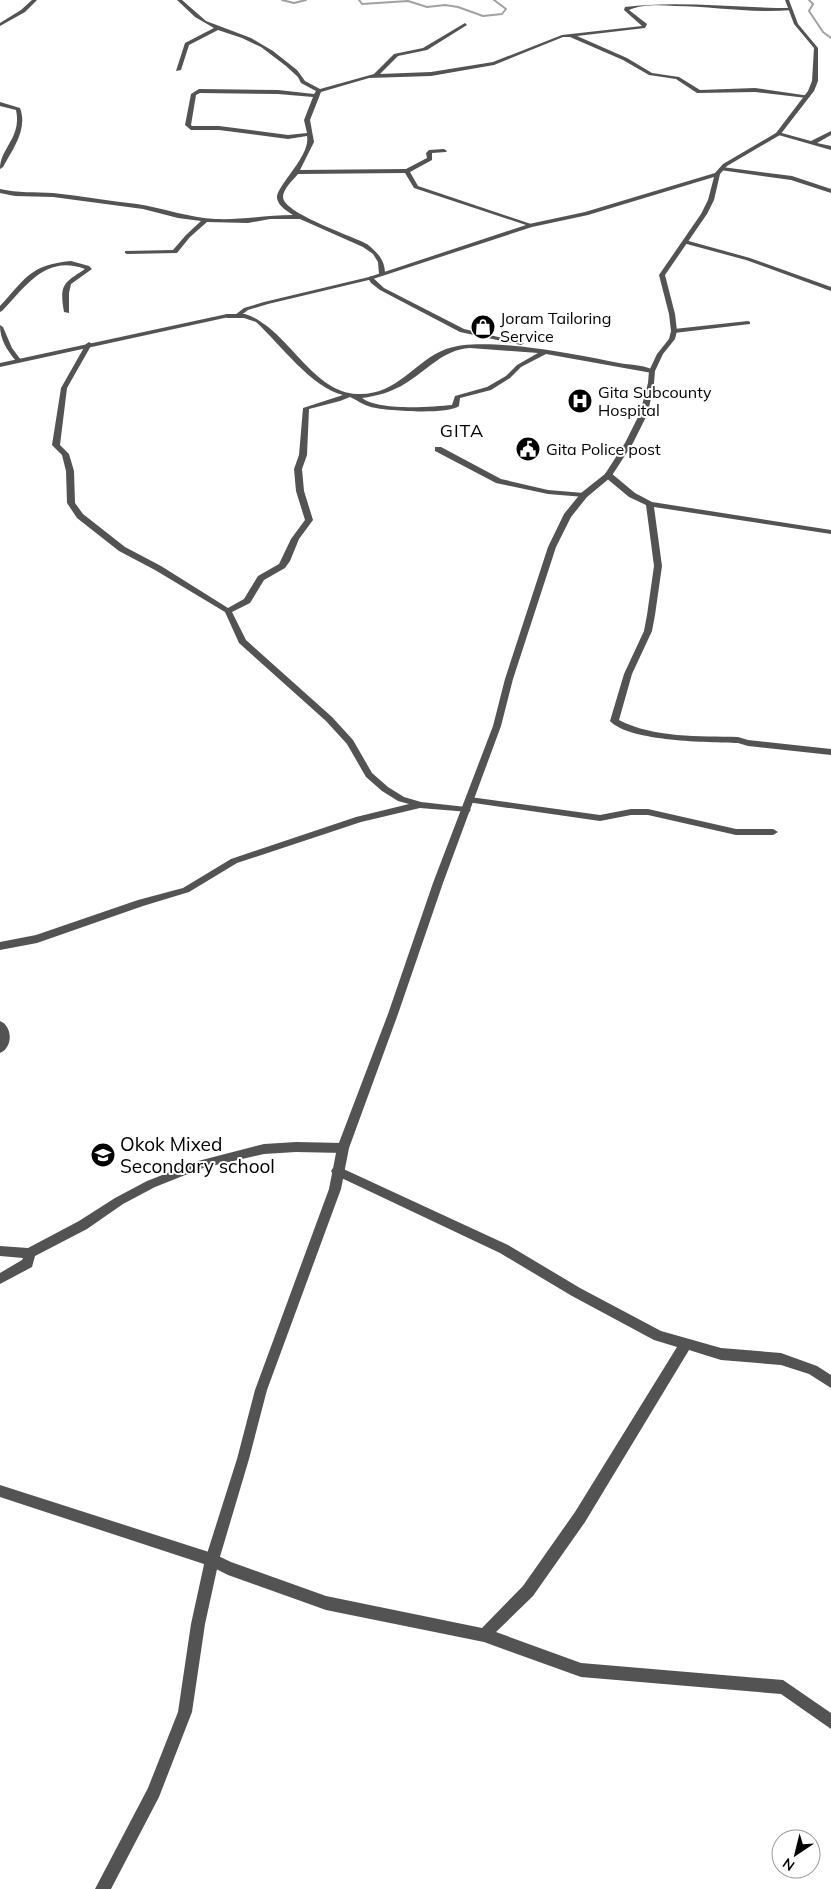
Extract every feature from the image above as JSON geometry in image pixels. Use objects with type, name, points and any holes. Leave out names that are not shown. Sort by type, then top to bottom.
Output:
[{"type":"street","points":[[0,25],[23,11],[35,0]]},
{"type":"street","points":[[179,0],[192,13],[218,28],[251,40],[289,66],[302,77],[303,82],[317,93]]},
{"type":"street","points":[[104,1889],[154,1792],[185,1712],[198,1624],[212,1560],[243,1459],[261,1390],[335,1189],[343,1148],[393,1014],[438,883],[497,726],[509,679],[552,547],[567,516],[584,495],[608,476],[620,459],[644,413],[652,371],[660,354],[672,339],[674,331],[670,299],[662,275],[700,222],[711,200],[719,172],[725,165],[778,134],[807,96],[815,81],[816,48],[796,24],[787,0]]},
{"type":"street","points":[[310,134],[288,136],[219,128],[191,128],[188,126],[194,94],[199,91],[278,92],[303,95],[317,93],[353,80],[376,76],[431,74],[494,63],[557,37],[643,27],[645,25],[626,10],[630,6],[645,3],[691,2],[744,8],[790,9]]},
{"type":"street","points":[[376,76],[396,55],[425,49],[465,24]]},
{"type":"street","points":[[178,70],[187,44],[218,28]]},
{"type":"street","points":[[571,35],[625,59],[651,74],[677,78],[699,92],[755,90],[807,96]]},
{"type":"street","points":[[317,93],[307,120],[311,142],[296,172],[281,192],[280,198],[285,207],[299,217],[337,232],[372,251],[381,261],[382,274]]},
{"type":"street","points":[[303,95],[314,103]]},
{"type":"street","points":[[0,104],[18,109],[20,114],[16,139],[0,167]]},
{"type":"street","points":[[812,143],[831,133]]},
{"type":"street","points":[[778,134],[831,148]]},
{"type":"street","points":[[296,172],[407,171],[430,159],[429,153],[432,151],[444,151]]},
{"type":"street","points":[[407,171],[416,187],[421,190],[531,226]]},
{"type":"street","points":[[238,315],[246,309],[266,303],[371,278],[531,226],[586,214],[642,198],[719,172],[792,178],[831,192]]},
{"type":"street","points":[[0,191],[15,194],[53,195],[143,207],[178,216],[205,220],[248,221],[270,216],[299,217]]},
{"type":"street","points":[[127,252],[175,252],[205,220]]},
{"type":"street","points":[[686,242],[748,259],[831,289]]},
{"type":"street","points":[[0,310],[32,275],[40,269],[52,265],[71,263],[87,267],[88,271],[72,279],[66,287],[65,300],[67,312]]},
{"type":"street","points":[[371,278],[382,289],[462,331],[529,344],[560,355]]},
{"type":"street","points":[[0,365],[89,344],[238,315],[258,321],[331,390],[347,396],[356,397],[374,394],[398,385],[432,359],[457,347],[509,348],[545,352],[652,371]]},
{"type":"street","points":[[674,331],[748,323]]},
{"type":"street","points":[[0,326],[9,348],[18,360]]},
{"type":"street","points":[[457,347],[458,334],[462,331]]},
{"type":"street","points":[[89,344],[64,388],[56,445],[65,454],[70,471],[71,503],[80,516],[122,549],[158,568],[228,612],[242,642],[329,719],[350,742],[369,775],[384,789],[401,799],[421,805]]},
{"type":"street","points":[[356,397],[359,401],[368,405],[421,408],[453,407],[456,406],[457,397],[490,389],[508,377],[519,366],[545,352]]},
{"type":"street","points":[[228,612],[247,601],[261,578],[282,566],[296,539],[309,520],[300,491],[298,469],[303,455],[306,408],[347,396]]},
{"type":"street","points":[[438,449],[499,482],[548,492],[584,495]]},
{"type":"street","points":[[608,476],[632,495],[650,504],[831,532]]},
{"type":"street","points":[[650,504],[658,566],[651,616],[648,632],[628,674],[614,721],[627,727],[667,736],[738,740],[748,743],[831,752]]},
{"type":"street","points":[[0,946],[37,939],[186,890],[234,861],[359,818],[421,805],[468,805],[600,818],[631,812],[648,812],[736,832],[773,832]]},
{"type":"street","points":[[0,1025],[5,1032],[5,1043],[0,1049]]},
{"type":"street","points":[[0,1251],[29,1253],[83,1225],[119,1201],[151,1184],[202,1164],[264,1149],[296,1147],[343,1148]]},
{"type":"street","points":[[337,1171],[504,1249],[576,1292],[658,1336],[721,1354],[781,1359],[813,1370],[831,1382]]},
{"type":"street","points":[[0,1279],[28,1263],[29,1253]]},
{"type":"street","points":[[484,1635],[528,1591],[580,1517],[686,1344]]},
{"type":"street","points":[[0,1491],[212,1560],[228,1568],[326,1602],[484,1635],[581,1670],[783,1687],[831,1722]]},
{"type":"waterway","points":[[282,0],[294,3],[306,0]]},
{"type":"waterway","points":[[359,0],[362,4],[408,1],[427,7],[445,5],[458,7],[483,16],[502,14],[506,9],[494,0]]},
{"type":"waterway","points":[[809,0],[813,4],[809,11],[823,32],[831,38]]},
{"type":"place","name":"Joram Tailoring Service","points":[[483,327]]},
{"type":"place","name":"Gita Subcounty Hospital","points":[[580,401]]},
{"type":"place","name":"Gita Police post","points":[[528,449]]},
{"type":"place","name":"Okok Mixed Secondary school","points":[[103,1155]]},
{"type":"district","name":"GITA","points":[[462,430]]}]
